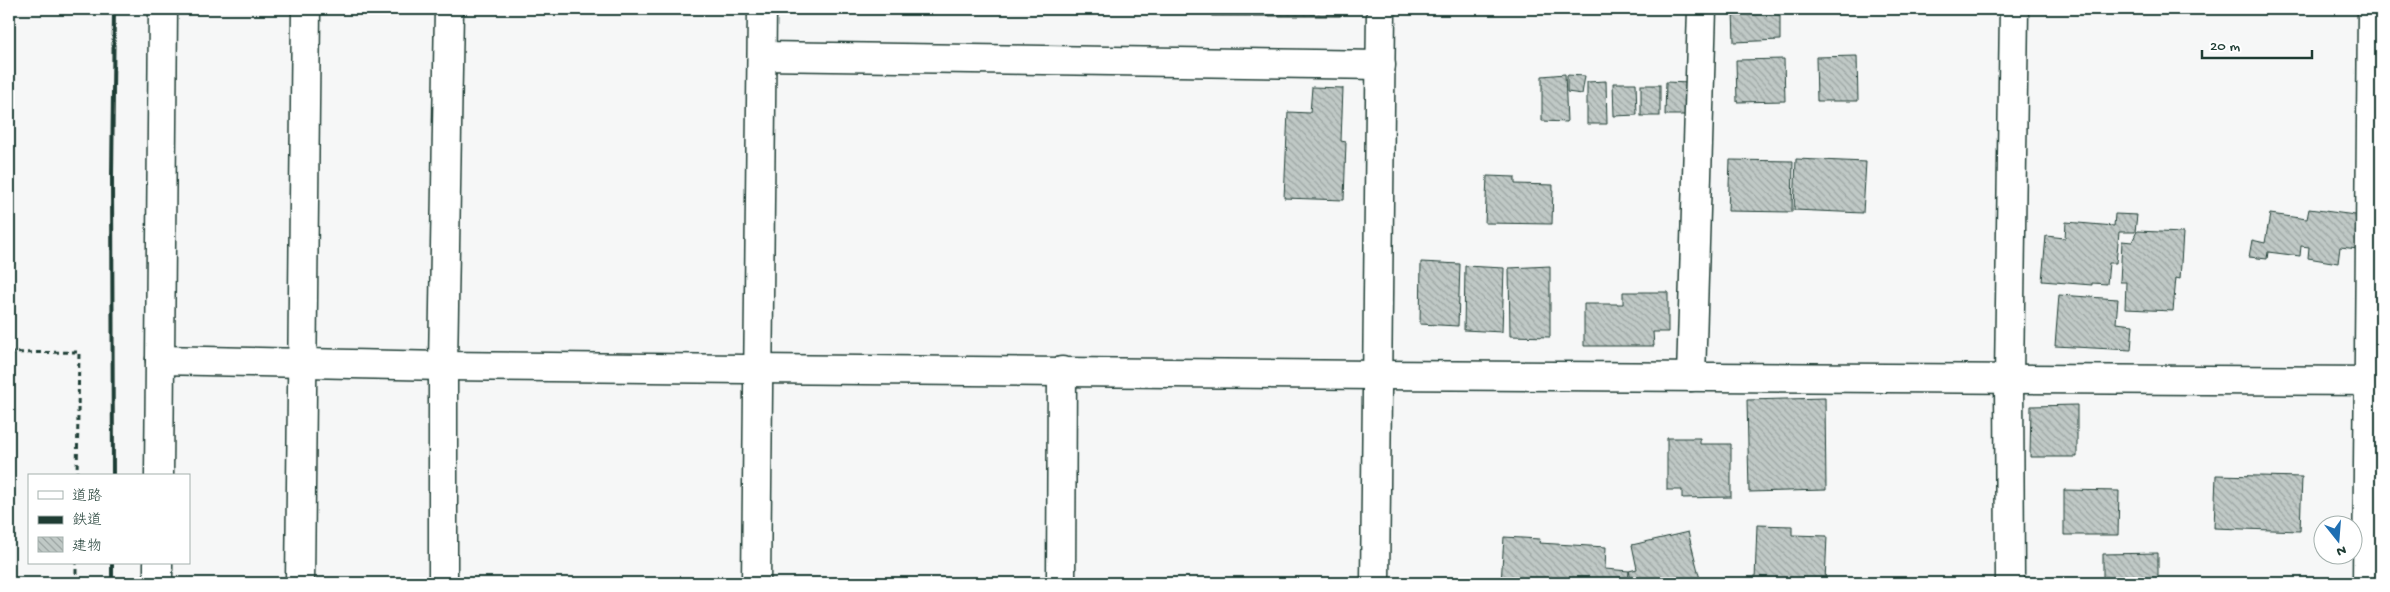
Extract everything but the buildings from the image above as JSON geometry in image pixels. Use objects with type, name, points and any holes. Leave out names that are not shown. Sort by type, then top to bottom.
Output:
[{"type":"street","points":[[159,474],[163,9]]},
{"type":"street","points":[[300,583],[306,9]]},
{"type":"street","points":[[443,583],[443,366],[449,9]]},
{"type":"street","points":[[756,583],[762,9]]},
{"type":"street","points":[[1375,583],[1382,9]]},
{"type":"street","points":[[1691,376],[1702,9]]},
{"type":"street","points":[[2010,583],[2009,378],[2014,9]]},
{"type":"street","points":[[2367,583],[2374,381],[2372,9]]},
{"type":"street","points":[[762,56],[1381,65]]},
{"type":"street","points":[[160,360],[443,366],[759,367],[1377,375],[2374,381]]},
{"type":"street","points":[[1060,583],[1062,371]]},
{"type":"street","points":[[158,564],[158,583]]},
{"type":"path","points":[[9,353],[79,352],[77,474]]},
{"type":"path","points":[[76,564],[76,583]]},
{"type":"railway","points":[[113,474],[112,176],[114,9]]},
{"type":"railway","points":[[112,564],[112,583]]}]
